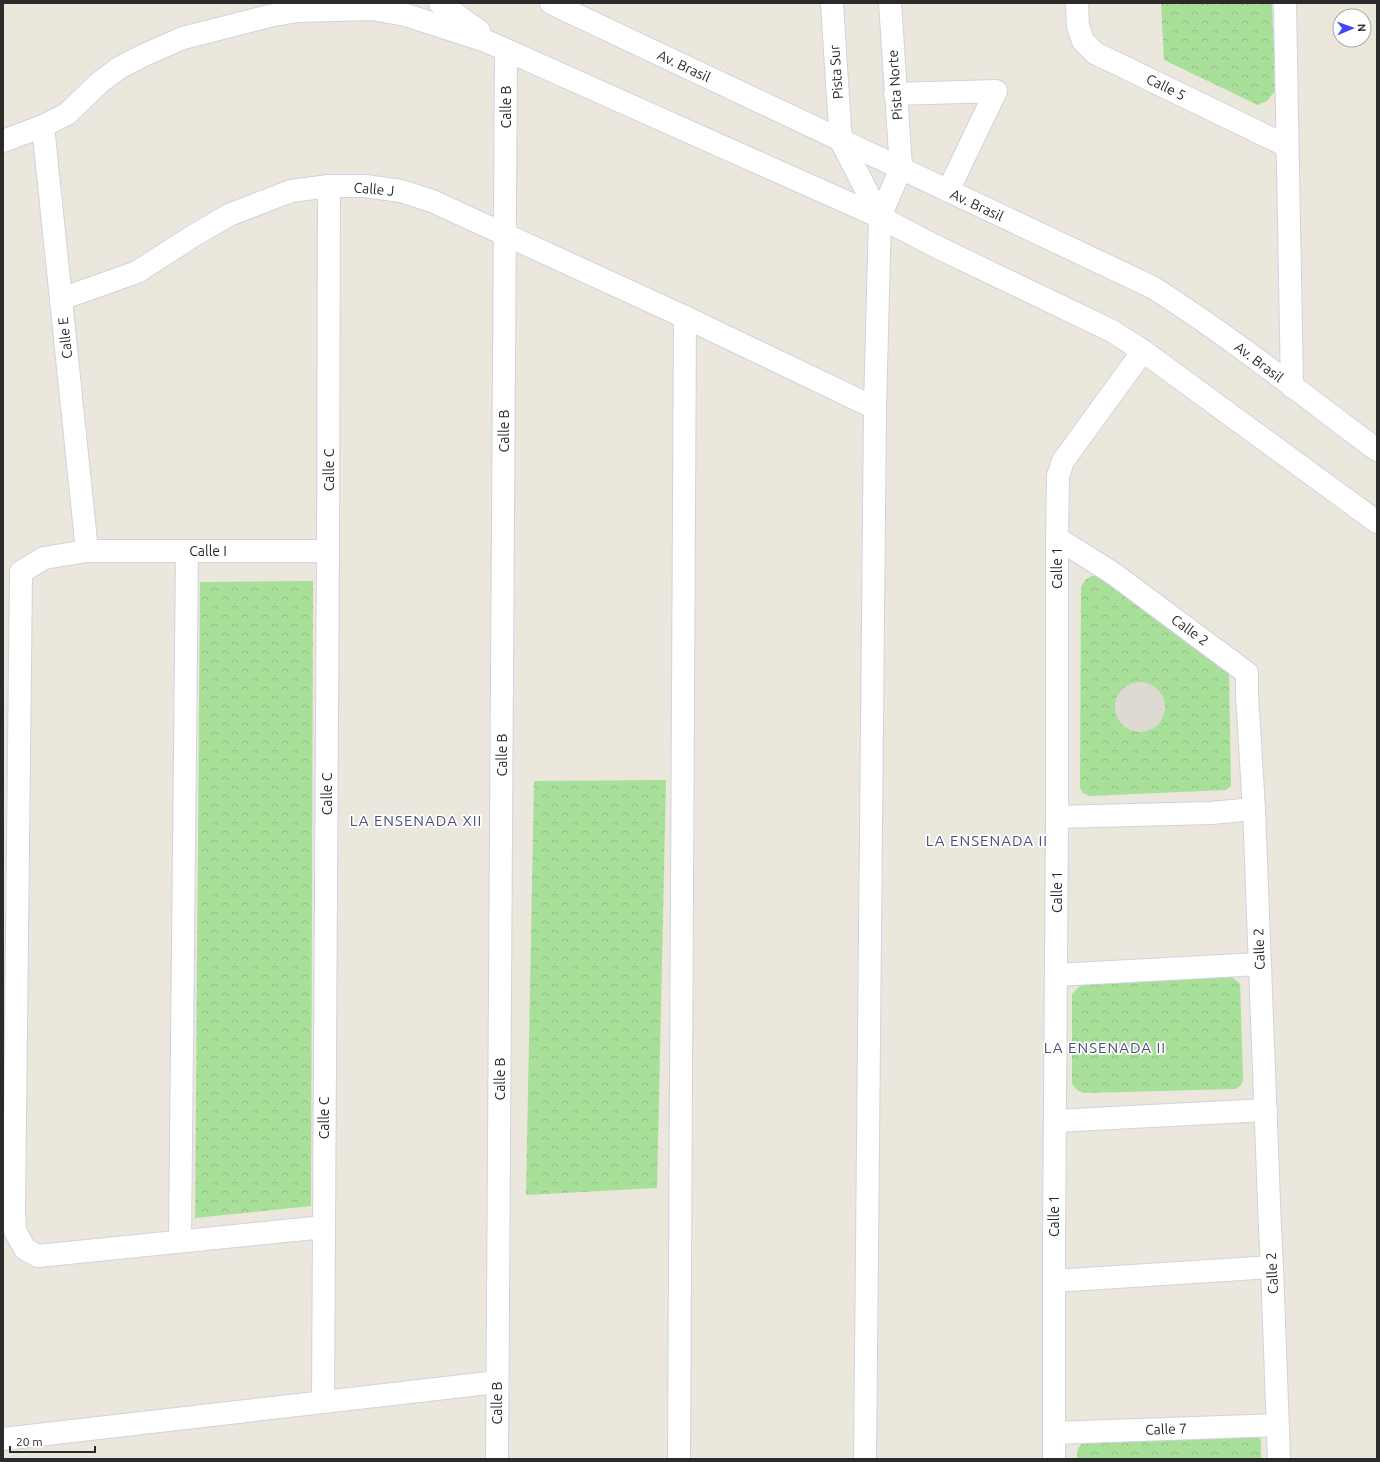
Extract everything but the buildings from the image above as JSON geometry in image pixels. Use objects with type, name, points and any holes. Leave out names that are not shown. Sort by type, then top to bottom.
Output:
[{"type":"street","points":[[440,3],[506,50]]},
{"type":"street","name":"Av. Brasil","points":[[551,3],[1152,287],[1193,313],[1377,450]]},
{"type":"street","name":"Pista Sur","points":[[832,3],[842,141]]},
{"type":"street","name":"Pista Norte","points":[[890,3],[901,168]]},
{"type":"street","name":"Calle 5","points":[[1077,3],[1078,26],[1083,41],[1095,53],[1288,146]]},
{"type":"street","points":[[1285,3],[1292,387]]},
{"type":"street","points":[[3,141],[44,126],[67,114],[100,83],[119,68],[183,38],[269,16],[297,11],[372,9],[406,15],[486,40],[880,217],[1112,332],[1143,351],[1377,522]]},
{"type":"street","name":"Calle B","points":[[497,1459],[506,50]]},
{"type":"street","points":[[895,94],[996,92],[948,191]]},
{"type":"street","name":"Calle E","points":[[44,126],[87,550]]},
{"type":"street","points":[[842,141],[880,217]]},
{"type":"street","points":[[865,1459],[875,408],[880,217],[901,168]]},
{"type":"street","name":"Calle J","points":[[61,299],[137,272],[192,236],[230,215],[291,191],[329,186],[365,186],[401,191],[432,201],[686,317],[875,408]]},
{"type":"street","name":"Calle C","points":[[323,1402],[329,186]]},
{"type":"street","points":[[679,1459],[686,317]]},
{"type":"street","name":"Calle 1","points":[[1054,1459],[1058,476],[1063,461],[1143,351]]},
{"type":"street","name":"Calle 2","points":[[1057,538],[1114,574],[1247,672],[1254,809],[1279,1459]]},
{"type":"street","name":"Calle I","points":[[180,1241],[38,1256],[25,1248],[15,1231],[21,572],[44,558],[87,550],[328,551]]},
{"type":"street","points":[[188,551],[180,1241],[324,1227]]},
{"type":"street","points":[[1057,817],[1211,813],[1254,809]]},
{"type":"street","points":[[1056,975],[1260,964]]},
{"type":"street","points":[[1055,1121],[1266,1110]]},
{"type":"street","points":[[1054,1281],[1272,1267]]},
{"type":"street","points":[[3,1439],[497,1382]]},
{"type":"street","name":"Calle 7","points":[[1055,1432],[1278,1425]]},
{"type":"green space","points":[[1161,3],[1272,3],[1275,91],[1267,101],[1258,105],[1164,60]]},
{"type":"green space","points":[[1092,576],[1100,576],[1229,671],[1231,786],[1226,790],[1089,796],[1083,793],[1080,788],[1081,587],[1085,580]]},
{"type":"green space","points":[[313,581],[311,1206],[195,1218],[200,582]]},
{"type":"green space","points":[[666,780],[657,1188],[526,1195],[534,781]]},
{"type":"green space","points":[[1232,977],[1240,984],[1243,1080],[1241,1085],[1236,1089],[1084,1093],[1078,1091],[1074,1087],[1072,1083],[1072,994],[1080,986],[1086,983]]},
{"type":"green space","points":[[1256,1436],[1261,1439],[1261,1459],[1077,1459],[1078,1449],[1080,1445],[1085,1442]]},
{"type":"shaded area","points":[[1140,682],[1149,684],[1160,693],[1165,707],[1163,716],[1154,727],[1140,732],[1131,730],[1120,721],[1115,707],[1117,698],[1126,687]]},
{"type":"district","name":"LA ENSENADA XII","points":[[416,820]]},
{"type":"district","name":"LA ENSENADA II","points":[[987,840]]},
{"type":"district","name":"LA ENSENADA II","points":[[1105,1047]]}]
